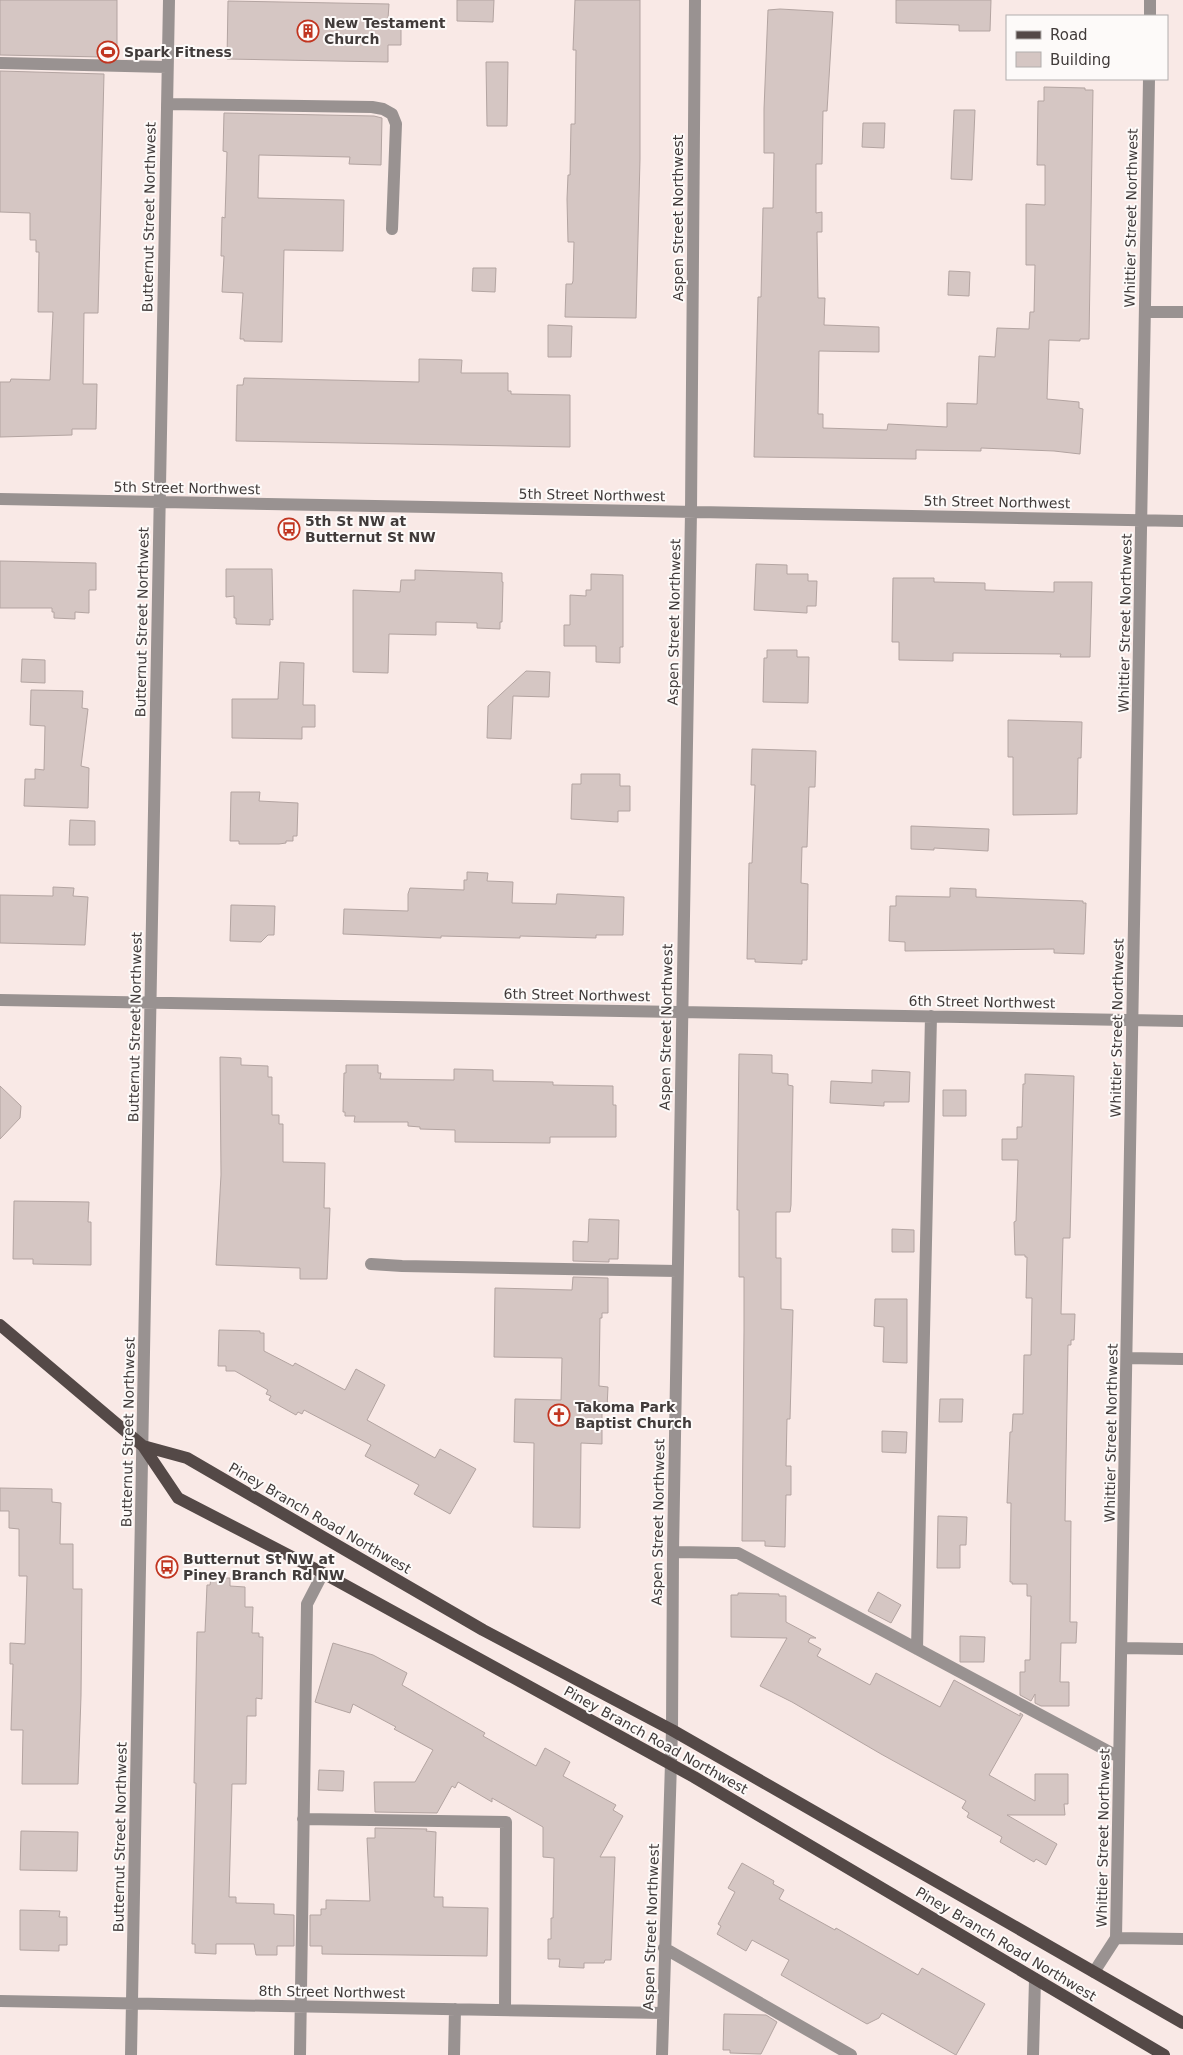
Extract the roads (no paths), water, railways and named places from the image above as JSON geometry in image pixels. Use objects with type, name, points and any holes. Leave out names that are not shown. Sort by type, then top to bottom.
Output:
[{"type":"main road","name":"Piney Branch Road Northwest","points":[[0,1325],[143,1446],[178,1498],[323,1573],[672,1765],[1164,2055]]},
{"type":"main road","name":"Piney Branch Road Northwest","points":[[143,1446],[186,1458],[483,1630],[672,1730],[1183,2023]]},
{"type":"street","name":"Butternut Street Northwest","points":[[131,2055],[169,0]]},
{"type":"street","name":"Aspen Street Northwest","points":[[662,2055],[664,1948],[672,1765],[677,1271],[691,512],[695,0]]},
{"type":"street","points":[[1150,0],[1150,15]]},
{"type":"street","points":[[0,63],[168,67]]},
{"type":"street","name":"Whittier Street Northwest","points":[[1094,1972],[1116,1938],[1149,80]]},
{"type":"street","points":[[167,104],[372,107],[383,109],[392,114],[396,124],[392,229]]},
{"type":"street","points":[[1145,312],[1183,312]]},
{"type":"street","name":"5th Street Northwest","points":[[0,499],[1183,521]]},
{"type":"street","name":"6th Street Northwest","points":[[0,1000],[1183,1021]]},
{"type":"street","points":[[917,1648],[931,1016]]},
{"type":"street","points":[[371,1264],[677,1271]]},
{"type":"street","points":[[1127,1358],[1183,1359]]},
{"type":"street","points":[[673,1552],[738,1553],[1120,1757]]},
{"type":"street","points":[[300,2055],[307,1604],[323,1573]]},
{"type":"street","points":[[1122,1648],[1183,1649]]},
{"type":"street","points":[[303,1818],[506,1822],[505,2010]]},
{"type":"street","points":[[1116,1938],[1183,1939]]},
{"type":"street","points":[[664,1948],[851,2055]]},
{"type":"street","points":[[1033,2055],[1035,1979]]},
{"type":"street","name":"8th Street Northwest","points":[[0,2001],[132,2005],[300,2006],[662,2013]]},
{"type":"street","points":[[454,2055],[455,2009]]},
{"type":"place","name":"New Testament Church","points":[[308,31]]},
{"type":"place","name":"Spark Fitness","points":[[108,52]]},
{"type":"place","name":"5th St NW at Butternut St NW","points":[[289,529]]},
{"type":"place","name":"Takoma Park Baptist Church","points":[[559,1415]]},
{"type":"place","name":"Butternut St NW at Piney Branch Rd NW","points":[[167,1567]]}]
